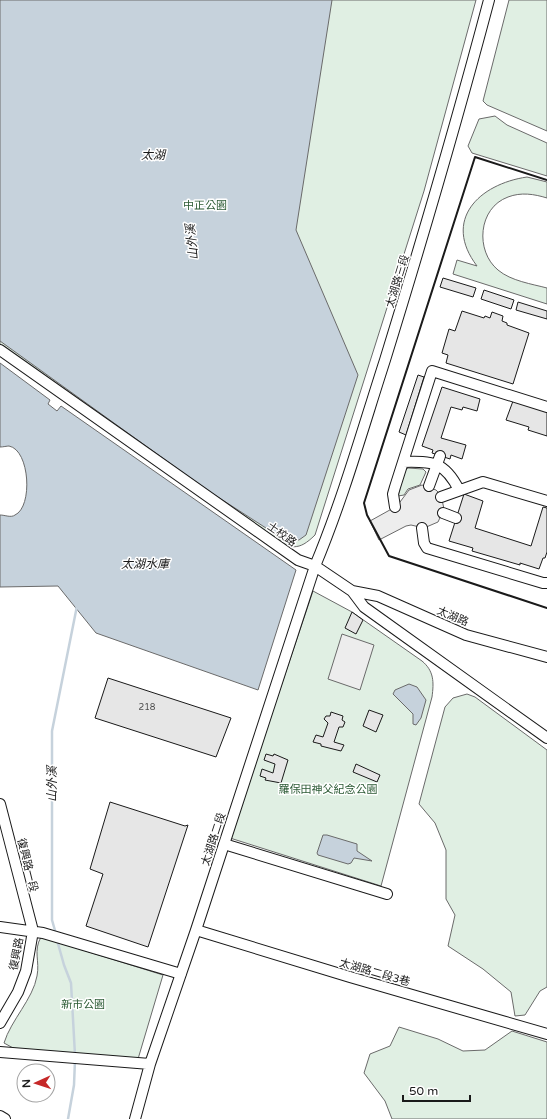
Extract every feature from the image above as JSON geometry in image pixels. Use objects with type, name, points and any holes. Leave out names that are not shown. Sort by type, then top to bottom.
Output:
[{"type":"street","name":"太湖路三段","points":[[315,566],[352,462],[416,260],[489,0]]},
{"type":"street","name":"士校路","points":[[0,350],[298,560],[315,566],[352,590],[364,607],[547,738]]},
{"type":"street","points":[[395,507],[393,494],[432,371],[547,406]]},
{"type":"street","points":[[403,462],[428,462],[439,460]]},
{"type":"street","points":[[429,486],[439,460]]},
{"type":"street","points":[[439,460],[459,490]]},
{"type":"street","points":[[441,496],[483,482],[547,501]]},
{"type":"street","points":[[443,513],[456,518]]},
{"type":"street","points":[[422,528],[424,543],[427,548],[547,583]]},
{"type":"street","name":"太湖路二段","points":[[134,1119],[150,1064],[196,930],[315,566]]},
{"type":"street","name":"太湖路","points":[[352,590],[378,596],[466,635],[547,657]]},
{"type":"street","name":"復興路一段","points":[[0,804],[33,931]]},
{"type":"street","points":[[224,844],[387,894]]},
{"type":"street","points":[[0,927],[43,933],[70,943],[180,974]]},
{"type":"street","name":"太湖路二段3巷","points":[[196,930],[350,978],[547,1034]]},
{"type":"street","name":"復興路","points":[[0,1023],[18,992],[26,971],[33,931]]},
{"type":"street","points":[[0,1052],[150,1064]]},
{"type":"street","points":[[0,1116],[4,1119]]},
{"type":"green space","name":"太湖","points":[[0,0],[476,0],[424,191],[315,535],[304,544],[294,547],[270,542],[0,350]]},
{"type":"green space","points":[[509,0],[547,0],[547,131],[487,105],[483,101]]},
{"type":"green space","points":[[495,116],[507,125],[547,143],[547,176],[472,153],[468,146],[479,119]]},
{"type":"green space","points":[[527,177],[547,182],[547,198],[518,194],[508,197],[498,203],[491,210],[486,220],[483,230],[483,241],[491,262],[503,274],[547,288],[547,304],[453,274],[457,260],[477,266],[467,249],[463,234],[465,219],[471,207],[481,196],[494,187]]},
{"type":"green space","points":[[408,468],[423,469],[426,472],[420,485],[408,489],[404,495],[398,496],[397,493],[404,471]]},
{"type":"green space","name":"羅保田神父紀念公園","points":[[313,591],[352,612],[422,661],[429,669],[432,677],[432,697],[381,886],[230,838]]},
{"type":"green space","points":[[467,694],[475,697],[547,750],[547,987],[540,991],[525,1015],[515,1016],[511,992],[483,969],[448,946],[455,915],[446,899],[446,850],[435,823],[419,804],[445,707],[453,698]]},
{"type":"green space","name":"新市公園","points":[[41,937],[163,975],[138,1059],[15,1049],[4,1043],[7,1034],[35,985],[38,971],[37,947]]},
{"type":"green space","points":[[399,1027],[438,1039],[463,1051],[485,1050],[512,1031],[547,1042],[547,1119],[392,1119],[385,1101],[364,1073],[370,1054],[390,1046]]},
{"type":"shaded area","points":[[422,485],[436,490],[441,495],[444,509],[438,522],[424,528],[411,525],[406,526],[379,540],[370,521],[397,506],[409,490]]},
{"type":"shaded area","points":[[342,634],[374,645],[360,690],[328,679]]},
{"type":"water","name":"太湖","points":[[0,0],[332,0],[296,230],[358,375],[306,535],[299,540],[283,539],[207,490],[0,341]]},
{"type":"water","name":"太湖水庫","points":[[0,363],[50,400],[48,404],[57,411],[61,406],[296,570],[258,690],[96,633],[58,586],[0,587],[0,515],[13,516],[21,510],[27,491],[27,479],[25,467],[16,450],[9,446],[0,447]]},
{"type":"water","points":[[409,684],[417,687],[426,700],[421,718],[416,725],[413,724],[413,714],[393,694],[395,690]]},
{"type":"water","points":[[323,835],[357,844],[357,851],[372,861],[354,858],[351,863],[348,864],[318,855],[317,853]]},
{"type":"building","points":[[443,278],[476,288],[473,297],[440,287]]},
{"type":"building","points":[[484,290],[514,300],[511,309],[481,299]]},
{"type":"building","points":[[518,302],[547,311],[547,319],[516,310]]},
{"type":"building","points":[[462,311],[484,318],[485,316],[490,318],[492,312],[503,316],[502,321],[507,323],[507,325],[529,333],[513,384],[446,363],[448,355],[442,353],[449,329],[455,331]]},
{"type":"building","points":[[418,375],[424,377],[406,435],[399,432]]},
{"type":"building","points":[[442,387],[480,399],[477,411],[463,407],[462,410],[451,407],[441,438],[466,445],[462,459],[451,455],[450,459],[432,453],[433,450],[422,446]]},
{"type":"building","points":[[513,401],[547,412],[547,436],[528,430],[529,427],[506,420]]},
{"type":"building","points":[[464,494],[483,501],[475,528],[531,546],[543,507],[547,508],[547,552],[539,569],[472,551],[473,548],[449,541]]},
{"type":"building","points":[[352,612],[363,620],[356,634],[345,628]]},
{"type":"building","points":[[108,678],[231,718],[216,757],[95,718]]},
{"type":"building","points":[[369,710],[383,715],[376,732],[363,726]]},
{"type":"building","points":[[331,712],[343,716],[342,720],[345,722],[343,727],[339,727],[334,742],[344,745],[341,751],[321,746],[321,744],[313,742],[316,735],[323,737],[328,723],[324,719],[326,716],[330,716]]},
{"type":"building","points":[[266,754],[273,756],[274,754],[288,760],[281,783],[265,780],[266,778],[260,776],[262,769],[273,773],[275,764],[264,760]]},
{"type":"building","points":[[356,764],[380,775],[377,782],[353,772]]},
{"type":"building","points":[[110,802],[185,826],[188,825],[148,947],[86,926],[103,874],[90,869]]},
{"type":"waterway","name":"山外溪","points":[[56,934],[52,920],[52,731],[77,606]]},
{"type":"waterway","name":"山外溪","points":[[57,940],[71,983],[75,1055]]},
{"type":"waterway","name":"山外溪","points":[[68,1119],[74,1085],[75,1060]]},
{"type":"wall","points":[[547,180],[475,157],[364,503],[367,515],[389,556],[547,608]]},
{"type":"park label","name":"中正公園","points":[[205,205]]}]
